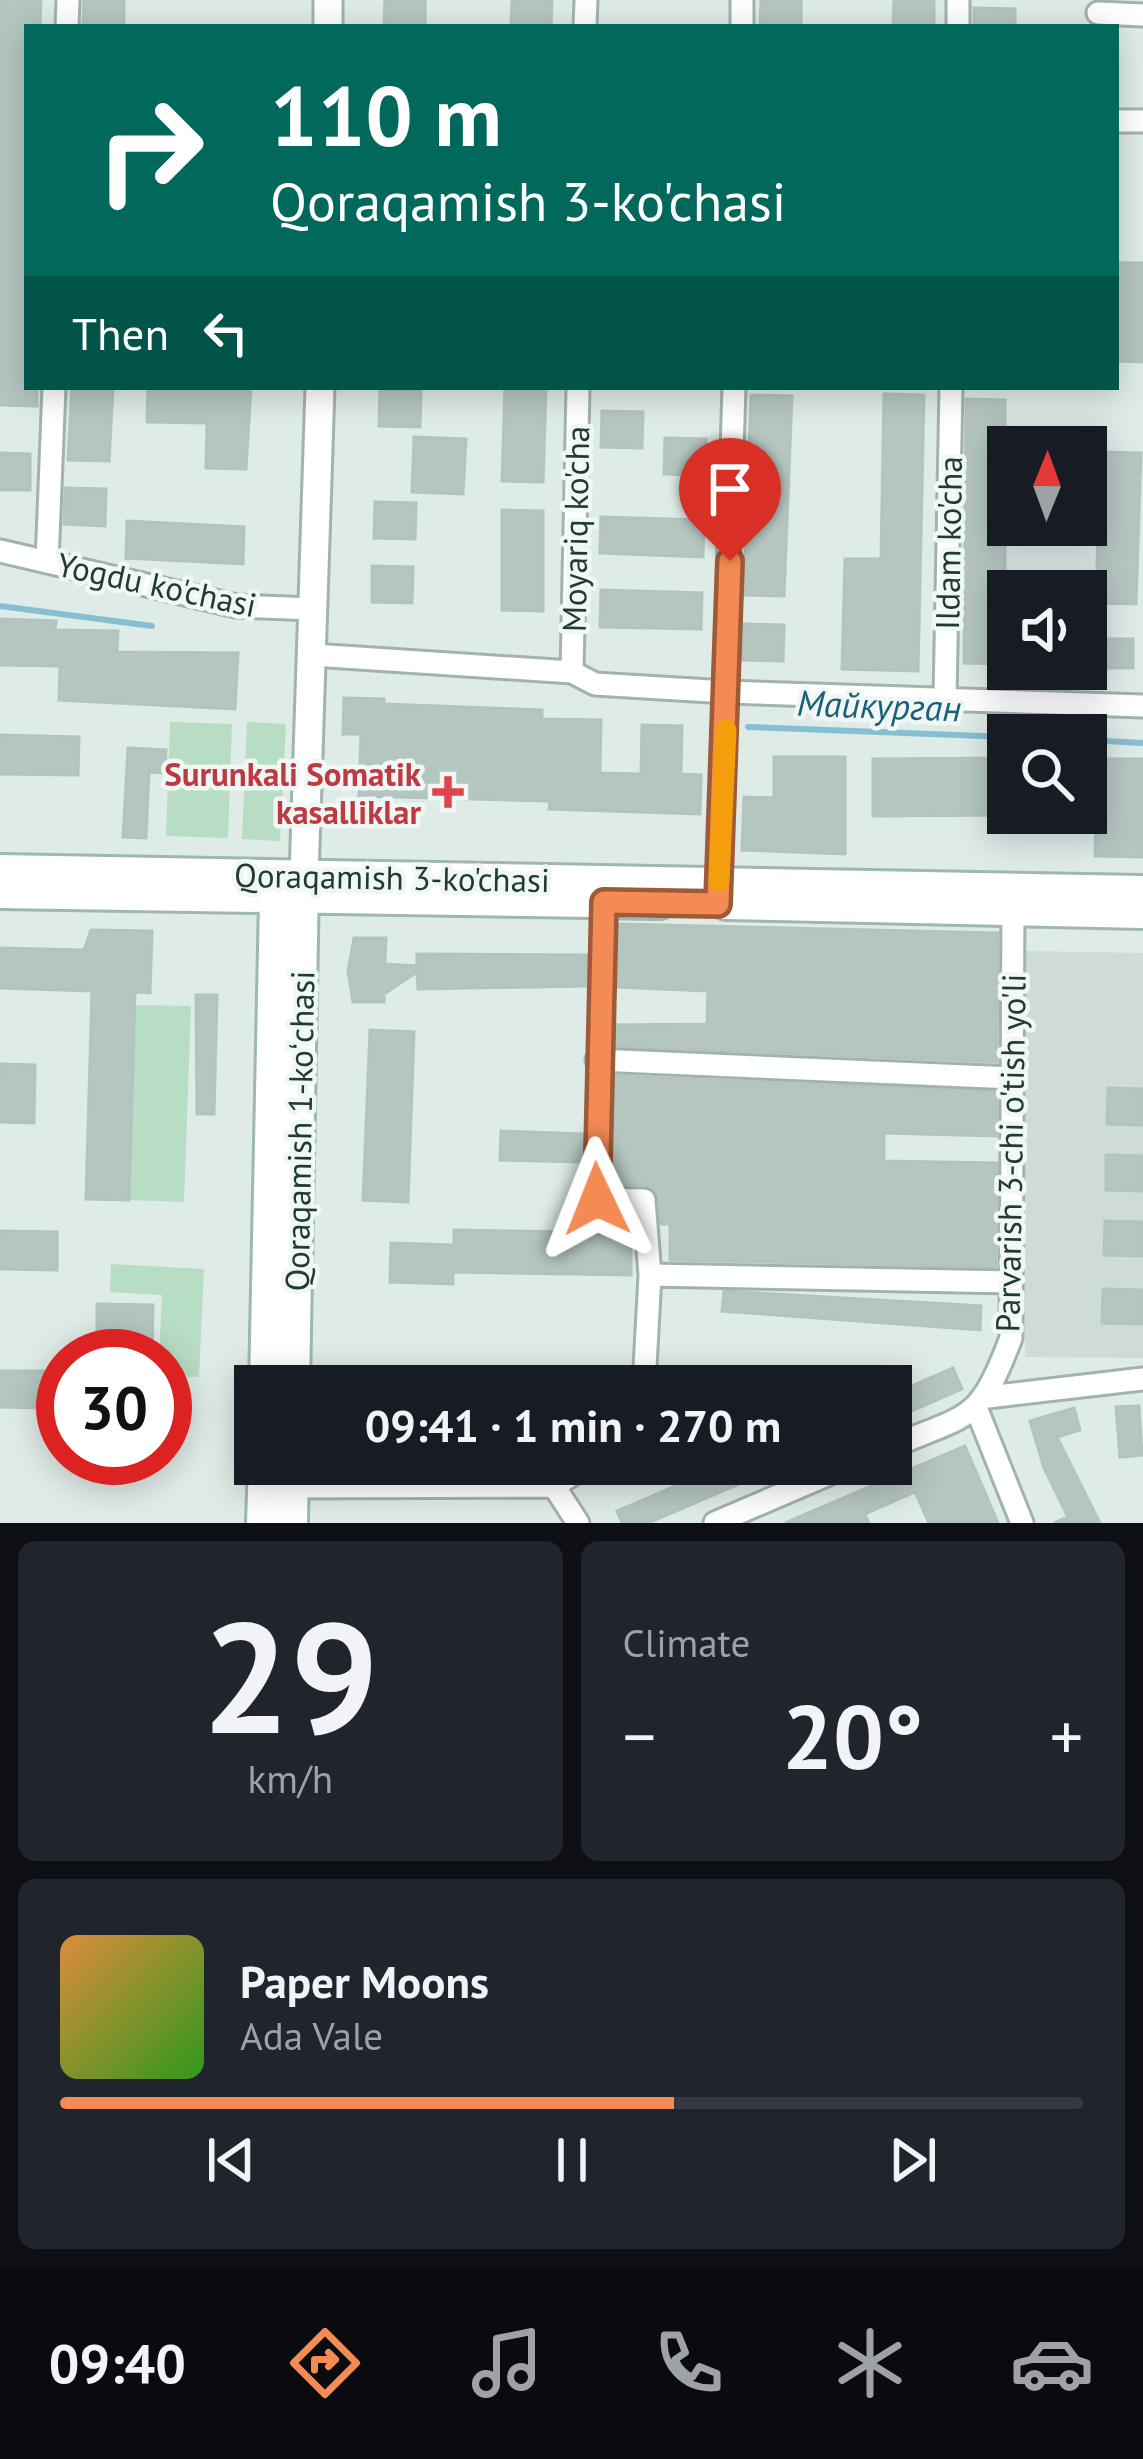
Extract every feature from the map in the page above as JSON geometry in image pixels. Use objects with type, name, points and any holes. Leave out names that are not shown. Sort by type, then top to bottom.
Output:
[{"type":"main road","name":"Qoraqamish 3-ko'chasi","points":[[0,870],[294,891],[604,902],[718,894]]},
{"type":"main road","name":"Qoraqamish 1-koʻchasi","points":[[267,1365],[294,891]]},
{"type":"main road","name":"Qoraqamish 1-koʻchasi","points":[[294,891],[294,1365]]},
{"type":"main road","name":"Qoraqamish 3-ko'chasi","points":[[0,892],[1013,899],[1143,891]]},
{"type":"main road","name":"Qoraqamish 3-ko'chasi","points":[[1013,899],[1143,913]]},
{"type":"main road","points":[[262,1523],[263,1485]]},
{"type":"main road","points":[[292,1485],[292,1523]]},
{"type":"street","points":[[1098,13],[1143,15]]},
{"type":"street","points":[[47,562],[54,390]]},
{"type":"street","points":[[294,891],[313,655],[320,390]]},
{"type":"street","name":"Moyariq ko'cha","points":[[572,672],[578,390]]},
{"type":"street","points":[[718,894],[734,390]]},
{"type":"street","name":"Ildam ko'cha","points":[[945,698],[951,390]]},
{"type":"street","name":"Yogdu ko'chasi","points":[[0,551],[236,606],[315,609]]},
{"type":"street","points":[[313,655],[572,672],[595,684],[726,698],[945,698],[1143,706]]},
{"type":"street","name":"Parvarish 3-chi o'tish yo'li","points":[[983,1403],[1011,1338],[1013,899]]},
{"type":"street","points":[[604,902],[597,1199],[644,1200],[650,1275],[645,1365]]},
{"type":"street","points":[[597,1060],[1013,1078]]},
{"type":"street","points":[[650,1275],[1011,1282]]},
{"type":"street","points":[[912,1437],[983,1403],[1143,1379]]},
{"type":"street","points":[[983,1403],[1022,1523]]},
{"type":"street","points":[[528,1485],[554,1486],[578,1523]]},
{"type":"street","points":[[715,1523],[803,1485]]},
{"type":"shaded area","points":[[1026,951],[1143,953],[1143,1358],[1025,1357]]},
{"type":"green space","points":[[170,722],[232,724],[228,838],[166,836]]},
{"type":"green space","points":[[247,722],[286,724],[280,841],[242,839]]},
{"type":"green space","points":[[135,1005],[191,1006],[184,1202],[129,1200]]},
{"type":"green space","points":[[111,1264],[204,1269],[199,1377],[192,1377],[192,1329],[160,1329],[162,1295],[110,1292]]},
{"type":"building","points":[[0,0],[41,0],[40,24],[24,24],[24,390],[37,390],[37,406],[0,405]]},
{"type":"building","points":[[84,0],[124,0],[124,24],[83,24]]},
{"type":"building","points":[[385,0],[425,0],[425,24],[384,24]]},
{"type":"building","points":[[512,0],[552,0],[551,24],[511,24]]},
{"type":"building","points":[[761,0],[801,0],[801,24],[760,24]]},
{"type":"building","points":[[894,0],[934,0],[934,24],[893,24]]},
{"type":"building","points":[[974,8],[1015,9],[1015,24],[974,24]]},
{"type":"building","points":[[1119,263],[1143,263],[1143,362],[1119,361]]},
{"type":"building","points":[[72,390],[113,390],[109,461],[68,460]]},
{"type":"building","points":[[148,390],[251,390],[246,469],[206,468],[207,423],[147,422]]},
{"type":"building","points":[[380,390],[421,391],[420,427],[379,426]]},
{"type":"building","points":[[505,390],[546,390],[543,482],[502,481]]},
{"type":"building","points":[[884,394],[924,395],[918,671],[842,669],[845,559],[881,559]]},
{"type":"building","points":[[751,395],[792,396],[784,596],[744,595]]},
{"type":"building","points":[[966,399],[1005,400],[1005,426],[987,426],[987,546],[1005,546],[1005,570],[987,570],[987,664],[964,663]]},
{"type":"building","points":[[602,411],[643,412],[642,448],[601,447]]},
{"type":"building","points":[[414,437],[466,439],[463,494],[412,492]]},
{"type":"building","points":[[665,438],[706,439],[705,475],[664,474]]},
{"type":"building","points":[[1107,452],[1141,453],[1136,604],[1107,603],[1107,570],[1097,570],[1098,546],[1107,546]]},
{"type":"building","points":[[0,453],[30,454],[30,490],[0,490]]},
{"type":"building","points":[[65,488],[106,489],[105,526],[64,524]]},
{"type":"building","points":[[375,502],[416,503],[415,539],[374,538]]},
{"type":"building","points":[[502,510],[543,511],[543,611],[502,610]]},
{"type":"building","points":[[601,517],[704,520],[703,557],[600,553]]},
{"type":"building","points":[[127,521],[244,527],[243,564],[126,558]]},
{"type":"building","points":[[372,566],[413,567],[412,603],[372,602]]},
{"type":"building","points":[[601,590],[702,593],[701,629],[600,627]]},
{"type":"building","points":[[0,619],[56,621],[55,630],[118,631],[117,652],[238,653],[235,709],[59,700],[60,666],[0,665]]},
{"type":"building","points":[[743,624],[784,625],[783,661],[742,660]]},
{"type":"building","points":[[1107,639],[1133,639],[1133,668],[1107,668]]},
{"type":"building","points":[[344,698],[542,710],[542,719],[601,720],[600,773],[641,774],[642,725],[682,726],[681,774],[701,775],[700,814],[549,809],[550,801],[359,796],[361,734],[343,734]]},
{"type":"building","points":[[0,735],[79,737],[78,775],[0,774]]},
{"type":"building","points":[[128,748],[166,750],[165,773],[149,772],[146,838],[123,837]]},
{"type":"building","points":[[774,757],[845,757],[845,854],[742,850],[744,797],[774,798]]},
{"type":"building","points":[[987,758],[987,815],[873,816],[873,759]]},
{"type":"building","points":[[1107,759],[1143,759],[1143,857],[1095,856],[1096,834],[1107,834]]},
{"type":"building","points":[[618,924],[998,933],[997,1062],[615,1046],[616,1025],[707,1024],[708,991],[616,987]]},
{"type":"building","points":[[91,930],[152,931],[150,993],[135,992],[129,1200],[86,1199],[92,991],[0,988],[0,948],[84,950]]},
{"type":"building","points":[[354,938],[386,938],[385,964],[417,966],[417,954],[587,955],[586,986],[418,989],[417,972],[384,994],[384,1002],[353,1002],[348,971]]},
{"type":"building","points":[[196,995],[217,995],[214,1114],[197,1114]]},
{"type":"building","points":[[370,1030],[414,1032],[408,1202],[363,1200]]},
{"type":"building","points":[[1,1064],[35,1065],[34,1123],[0,1122]]},
{"type":"building","points":[[614,1076],[997,1092],[997,1136],[884,1133],[884,1161],[997,1163],[996,1267],[670,1260],[670,1224],[661,1224],[656,1191],[645,1185],[612,1184]]},
{"type":"building","points":[[1108,1088],[1143,1089],[1143,1125],[1107,1124]]},
{"type":"building","points":[[501,1131],[583,1134],[583,1162],[500,1160]]},
{"type":"building","points":[[1106,1155],[1143,1156],[1143,1191],[1106,1190]]},
{"type":"building","points":[[1105,1221],[1143,1222],[1143,1256],[1104,1255]]},
{"type":"building","points":[[454,1230],[631,1233],[631,1275],[453,1272],[453,1284],[390,1282],[391,1243],[454,1245]]},
{"type":"building","points":[[0,1231],[57,1232],[57,1270],[0,1269]]},
{"type":"building","points":[[1103,1289],[1143,1290],[1143,1324],[1102,1323]]},
{"type":"building","points":[[724,1291],[981,1306],[980,1330],[722,1311]]},
{"type":"building","points":[[97,1304],[153,1305],[152,1329],[97,1329]]},
{"type":"building","points":[[953,1368],[962,1389],[912,1411],[912,1386]]},
{"type":"building","points":[[0,1371],[36,1371],[36,1408],[0,1407]]},
{"type":"building","points":[[1139,1406],[1142,1455],[1120,1457],[1116,1407]]},
{"type":"building","points":[[1074,1408],[1080,1430],[1057,1437],[1100,1523],[1054,1523],[1068,1517],[1044,1468],[1030,1421]]},
{"type":"building","points":[[965,1446],[998,1523],[929,1523],[915,1492],[865,1514],[869,1523],[785,1523],[874,1485],[912,1485],[912,1469]]},
{"type":"building","points":[[678,1485],[737,1485],[648,1523],[622,1523],[617,1511]]},
{"type":"waterway","name":"Майкурган","points":[[0,606],[152,626]]},
{"type":"waterway","name":"Майкурган","points":[[748,727],[987,736]]},
{"type":"waterway","name":"Майкурган","points":[[1107,741],[1143,743]]},
{"type":"slow traffic","points":[[719,881],[726,730]]},
{"type":"place","name":"Surunkali Somatik kasalliklar","points":[[448,792]]},
{"type":"route","points":[[597,1199],[595,1131],[604,902],[718,904],[730,561]]}]
